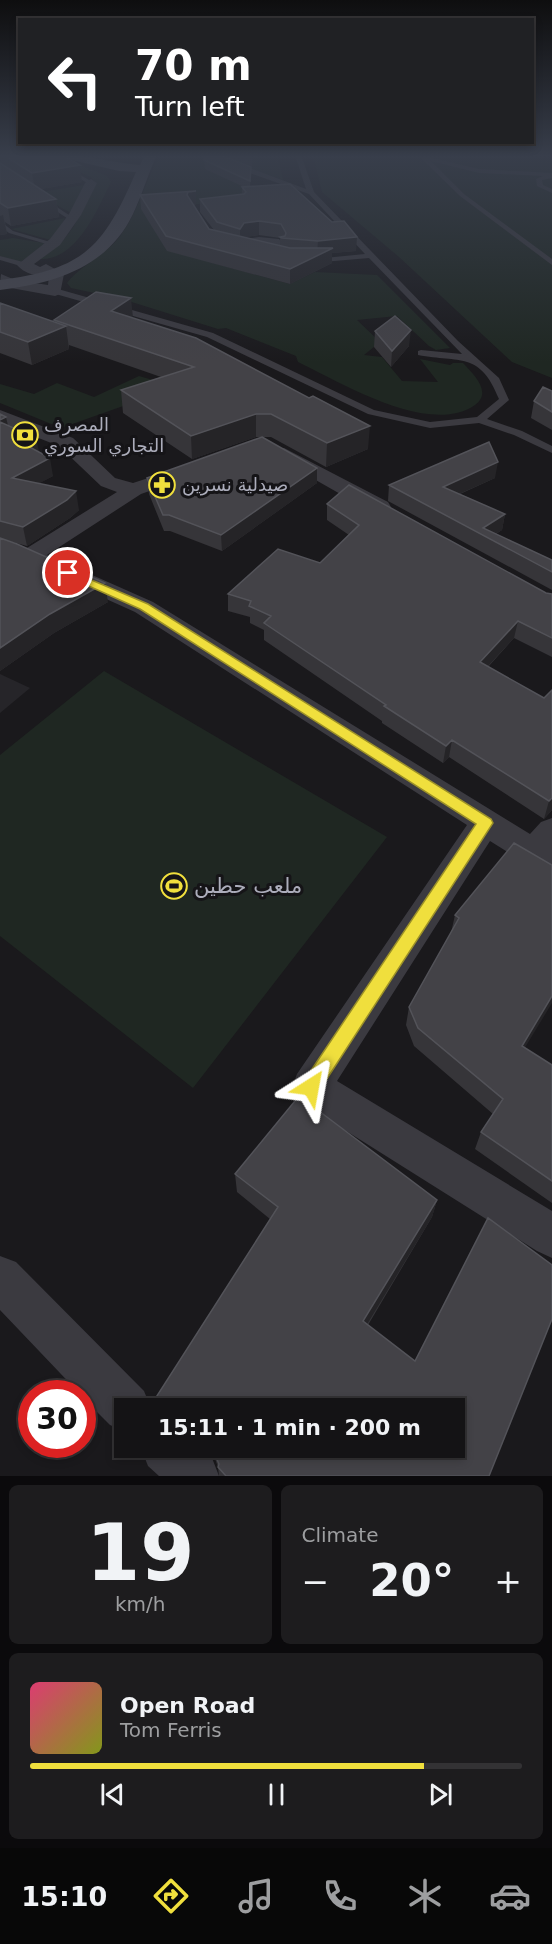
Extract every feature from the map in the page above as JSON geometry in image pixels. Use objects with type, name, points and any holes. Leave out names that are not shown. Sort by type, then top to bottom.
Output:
[{"type":"main road","points":[[3,281],[41,270],[84,262],[108,241],[120,224]]},
{"type":"street","points":[[55,291],[41,270],[53,244],[68,224]]},
{"type":"street","points":[[3,281],[55,291]]},
{"type":"street","points":[[0,416],[66,442],[108,482],[134,490]]},
{"type":"street","points":[[263,443],[395,516]]},
{"type":"street","points":[[30,556],[134,490],[207,464]]},
{"type":"street","points":[[0,547],[30,556],[144,607],[485,823],[546,849]]},
{"type":"street","points":[[485,823],[311,1087],[552,1236]]},
{"type":"street","points":[[0,1278],[117,1398]]},
{"type":"street","points":[[176,1458],[194,1476]]},
{"type":"lane","points":[[0,224],[11,232],[53,244]]},
{"type":"lane","points":[[342,224],[496,380],[504,400],[480,420]]},
{"type":"lane","points":[[501,224],[552,262]]},
{"type":"lane","points":[[246,248],[243,244],[253,239],[271,239],[281,244],[278,248],[262,251]]},
{"type":"lane","points":[[235,245],[278,257]]},
{"type":"lane","points":[[307,260],[373,255]]},
{"type":"lane","points":[[0,258],[41,270]]},
{"type":"lane","points":[[55,291],[210,335],[371,412],[430,424],[480,420],[518,433],[552,450]]},
{"type":"lane","points":[[421,353],[472,358]]},
{"type":"shaded area","points":[[36,224],[62,224],[54,241],[11,229]]},
{"type":"shaded area","points":[[75,224],[89,224],[74,244],[63,253],[51,258],[37,259],[62,242]]},
{"type":"shaded area","points":[[128,224],[151,224],[163,243],[213,263],[290,284],[315,272],[377,275],[450,348],[436,350],[429,346],[397,316],[357,320],[380,342],[364,355],[382,357],[402,381],[438,382],[420,359],[450,365],[463,363],[480,383],[482,394],[480,400],[475,405],[456,413],[434,415],[410,411],[360,393],[298,362],[296,356],[226,328],[218,329],[122,299],[71,288],[67,283],[72,277],[111,246]]},
{"type":"shaded area","points":[[360,224],[552,224],[552,378],[512,362],[399,257]]},
{"type":"shaded area","points":[[13,238],[44,243],[46,247],[20,262],[0,256],[0,240]]},
{"type":"shaded area","points":[[139,376],[177,387],[61,428],[0,403],[0,384],[34,394],[57,383],[94,397]]},
{"type":"shaded area","name":"ملعب حطين","points":[[104,671],[387,837],[193,1088],[0,936],[0,755]]},
{"type":"shaded area","points":[[0,674],[30,688],[0,713]]},
{"type":"building","points":[[158,224],[206,224],[209,229],[290,248],[333,248],[290,269],[166,236]]},
{"type":"building","points":[[223,224],[243,224],[240,229]]},
{"type":"building","points":[[281,224],[346,224],[357,237],[318,241],[282,238],[280,237],[285,236],[286,233]]},
{"type":"building","points":[[96,292],[131,298],[111,311],[196,338],[309,398],[313,396],[370,426],[327,443],[271,414],[256,414],[191,436],[121,390],[194,367],[54,320]]},
{"type":"building","points":[[0,303],[66,326],[28,342],[0,332]]},
{"type":"building","points":[[395,316],[411,330],[392,351],[375,331]]},
{"type":"building","points":[[543,387],[552,391],[552,412],[534,401]]},
{"type":"building","points":[[0,422],[36,438],[24,444],[50,458],[12,478],[76,491],[67,500],[23,527],[0,521]]},
{"type":"building","points":[[262,437],[317,468],[221,535],[169,515],[163,515],[147,478]]},
{"type":"building","points":[[489,442],[498,462],[443,487],[505,514],[483,528],[552,560],[552,572],[389,485]]},
{"type":"building","points":[[349,485],[546,593],[552,594],[552,638],[518,621],[480,662],[544,698],[552,690],[552,798],[549,801],[452,740],[446,746],[264,623],[271,616],[249,606],[251,601],[228,594],[278,549],[320,563],[359,525],[327,504]]},
{"type":"building","points":[[0,538],[105,583],[50,614],[0,648]]},
{"type":"building","points":[[514,843],[552,865],[552,996],[522,1046],[552,1065],[552,1181],[481,1132],[503,1099],[418,1028],[409,1007],[459,918],[455,915]]},
{"type":"building","points":[[299,1096],[437,1200],[363,1321],[415,1361],[488,1218],[552,1265],[552,1319],[489,1476],[226,1476],[218,1467],[216,1458],[465,1458],[465,1398],[156,1398],[278,1207],[235,1174]]},
{"type":"place","name":"المصرف التجاري السوري","points":[[25,435]]},
{"type":"place","name":"صيدلية نسرين","points":[[162,485]]},
{"type":"place","name":"ملعب حطين","points":[[174,886]]},
{"type":"route","points":[[68,573],[144,607],[485,823],[311,1087]]}]
